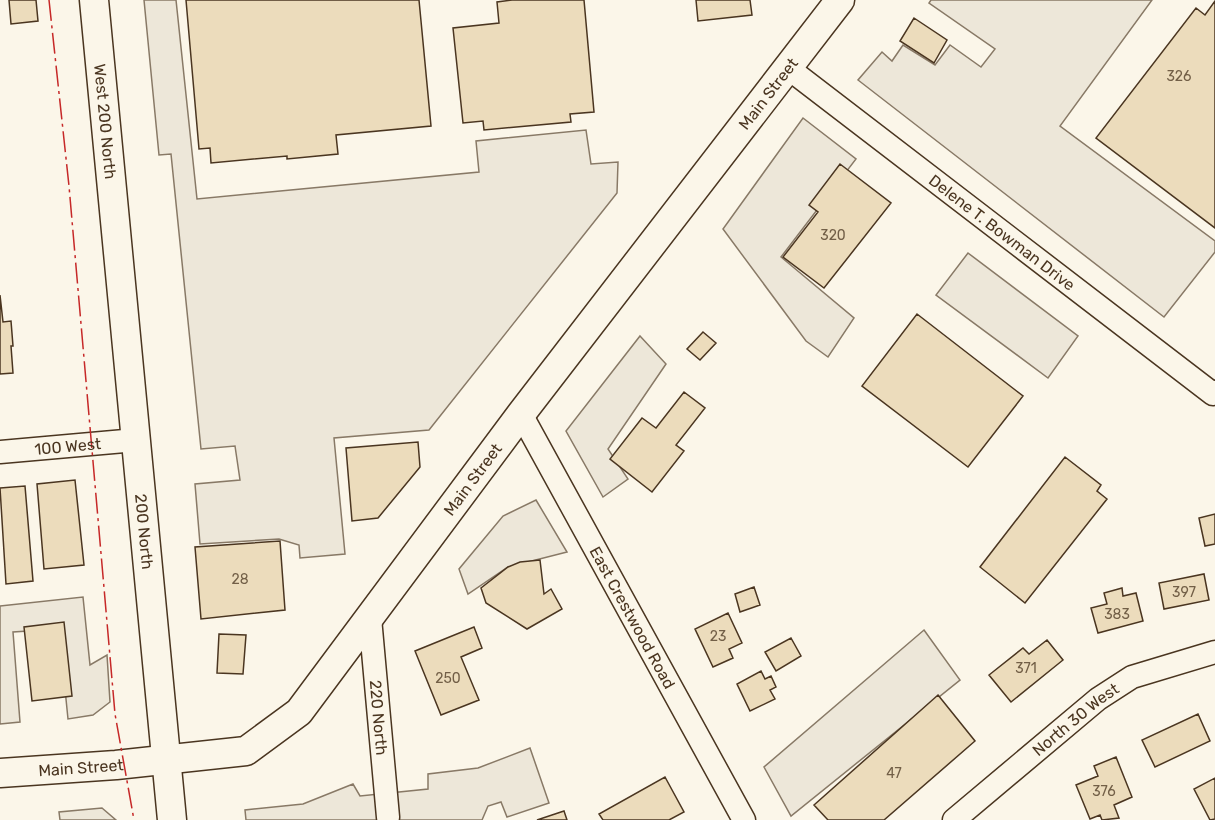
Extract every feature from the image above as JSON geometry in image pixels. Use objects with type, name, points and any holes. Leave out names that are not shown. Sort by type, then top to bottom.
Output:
[{"type":"main road","name":"West 200 North","points":[[94,0],[117,243]]},
{"type":"main road","name":"Main Street","points":[[0,773],[246,751],[299,712],[521,414],[840,0]]},
{"type":"main road","name":"200 North","points":[[117,243],[172,820]]},
{"type":"street","name":"Delene T. Bowman Drive","points":[[788,68],[1213,394],[1215,392]]},
{"type":"street","name":"East Crestwood Road","points":[[521,414],[744,820]]},
{"type":"street","name":"100 West","points":[[0,453],[136,440]]},
{"type":"street","name":"220 North","points":[[370,618],[388,818]]},
{"type":"street","name":"North 30 West","points":[[954,820],[1098,699],[1132,677],[1215,652]]},
{"type":"shaded area","points":[[144,0],[176,0],[197,199],[479,172],[476,141],[586,130],[591,164],[618,162],[617,193],[429,430],[334,438],[345,554],[300,558],[299,545],[279,539],[200,544],[195,484],[240,480],[235,446],[201,449],[171,154],[159,155]]},
{"type":"shaded area","points":[[931,0],[1152,0],[1060,126],[1215,241],[1215,252],[1164,317],[858,80],[882,52],[892,61],[903,45],[935,65],[950,45],[981,67],[995,49],[929,3]]},
{"type":"shaded area","points":[[803,118],[856,159],[781,257],[854,318],[828,357],[806,341],[723,229]]},
{"type":"shaded area","points":[[968,253],[1078,336],[1048,378],[936,295]]},
{"type":"shaded area","points":[[640,336],[666,364],[608,449],[628,479],[603,497],[566,431]]},
{"type":"shaded area","points":[[536,500],[567,552],[508,567],[468,594],[459,569],[503,516]]},
{"type":"shaded area","points":[[83,597],[90,665],[107,655],[110,702],[93,715],[68,719],[59,629],[13,632],[20,722],[0,724],[0,606]]},
{"type":"shaded area","points":[[924,630],[960,680],[791,816],[764,767]]},
{"type":"shaded area","points":[[530,748],[549,803],[507,817],[501,802],[488,806],[482,820],[246,820],[245,810],[303,804],[353,784],[360,796],[428,789],[428,774],[478,768]]},
{"type":"shaded area","points":[[102,808],[116,820],[60,820],[59,812]]},
{"type":"building","points":[[9,0],[36,0],[38,21],[11,24]]},
{"type":"building","points":[[186,0],[419,0],[431,126],[336,135],[338,154],[211,163],[210,148],[199,149]]},
{"type":"building","points":[[584,0],[594,112],[570,114],[571,122],[484,130],[483,121],[463,123],[453,28],[499,23],[497,2]]},
{"type":"building","points":[[696,0],[750,0],[752,15],[698,21]]},
{"type":"building","points":[[1215,1],[1215,228],[1096,138],[1196,8],[1205,15]]},
{"type":"building","points":[[914,18],[947,40],[934,63],[900,41]]},
{"type":"building","points":[[840,164],[891,203],[824,288],[783,257],[818,212],[809,205]]},
{"type":"building","points":[[0,295],[3,322],[11,321],[13,373],[0,374]]},
{"type":"building","points":[[917,314],[1023,396],[968,467],[862,386]]},
{"type":"building","points":[[703,332],[716,343],[700,360],[687,349]]},
{"type":"building","points":[[684,392],[705,408],[676,445],[684,451],[652,492],[610,459],[642,418],[656,428]]},
{"type":"building","points":[[418,442],[420,467],[378,518],[352,521],[346,448]]},
{"type":"building","points":[[1065,457],[1101,485],[1097,491],[1107,499],[1025,603],[980,567]]},
{"type":"building","points":[[75,480],[84,565],[44,569],[37,484]]},
{"type":"building","points":[[25,486],[33,581],[6,584],[0,488]]},
{"type":"building","points":[[1215,514],[1215,544],[1205,546],[1199,518]]},
{"type":"building","points":[[280,541],[285,610],[201,619],[195,547]]},
{"type":"building","points":[[540,560],[544,594],[551,589],[562,609],[527,629],[486,603],[481,588],[508,567],[520,562]]},
{"type":"building","points":[[1204,574],[1209,600],[1164,609],[1159,583]]},
{"type":"building","points":[[754,587],[760,605],[740,612],[735,594]]},
{"type":"building","points":[[1122,588],[1123,596],[1136,593],[1143,621],[1098,633],[1091,608],[1107,604],[1104,593]]},
{"type":"building","points":[[728,613],[742,643],[729,649],[733,658],[713,667],[695,629]]},
{"type":"building","points":[[64,622],[72,696],[32,701],[24,627]]},
{"type":"building","points":[[474,627],[482,648],[461,657],[479,700],[441,715],[415,651]]},
{"type":"building","points":[[219,634],[246,635],[243,674],[217,673]]},
{"type":"building","points":[[791,638],[801,656],[776,671],[765,652]]},
{"type":"building","points":[[1047,640],[1063,660],[1011,702],[989,675],[1023,648],[1029,654]]},
{"type":"building","points":[[761,671],[765,679],[771,676],[776,687],[770,690],[775,699],[750,711],[737,684]]},
{"type":"building","points":[[938,695],[975,741],[884,820],[828,820],[814,805]]},
{"type":"building","points":[[1198,714],[1210,741],[1155,767],[1142,740]]},
{"type":"building","points":[[1116,757],[1132,797],[1114,805],[1119,818],[1102,820],[1100,815],[1090,819],[1076,785],[1098,776],[1094,766]]},
{"type":"building","points":[[665,777],[684,812],[669,820],[603,820],[599,814]]},
{"type":"building","points":[[1215,778],[1215,819],[1210,820],[1194,789]]},
{"type":"building","points":[[564,811],[567,820],[537,820]]},
{"type":"power","points":[[49,0],[69,186],[115,714],[134,820]]}]
